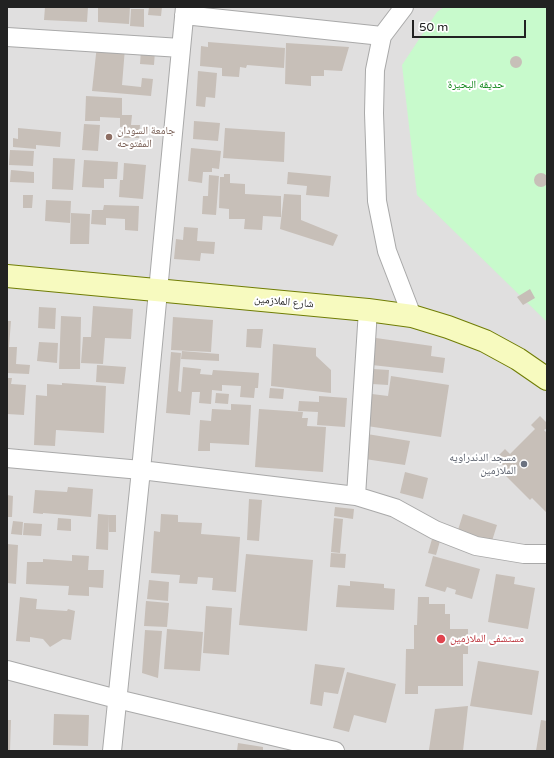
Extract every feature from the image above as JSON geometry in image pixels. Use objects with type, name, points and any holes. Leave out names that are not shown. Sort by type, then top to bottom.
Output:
[{"type":"street","points":[[404,7],[382,36],[375,70],[374,113],[377,201],[388,251],[412,316]]},
{"type":"street","points":[[112,751],[141,470],[184,11],[382,36]]},
{"type":"street","points":[[7,37],[181,48]]},
{"type":"street","name":"شارع الملازمين","points":[[7,276],[368,310],[412,316],[448,326],[485,341],[518,359],[547,379]]},
{"type":"street","points":[[356,496],[368,310]]},
{"type":"street","points":[[7,458],[141,470],[356,496],[395,508],[435,530],[476,546],[524,554],[547,554]]},
{"type":"street","points":[[7,670],[117,699],[335,751]]},
{"type":"shaded area","points":[[7,7],[547,7],[547,751],[7,751]]},
{"type":"green space","name":"حديقه البحيرة","points":[[444,7],[547,7],[547,322],[417,195],[402,65],[437,12]]},
{"type":"building","points":[[45,7],[88,7],[87,22],[44,20]]},
{"type":"building","points":[[98,7],[130,7],[129,24],[98,22]]},
{"type":"building","points":[[149,7],[162,7],[161,16],[148,15]]},
{"type":"building","points":[[131,9],[144,9],[144,27],[130,26]]},
{"type":"building","points":[[208,42],[285,48],[284,68],[247,65],[246,68],[240,67],[239,77],[222,76],[222,68],[200,66],[201,46],[208,47]]},
{"type":"building","points":[[286,43],[349,47],[342,71],[324,70],[324,76],[311,76],[311,86],[285,84]]},
{"type":"building","points":[[97,45],[125,48],[122,85],[141,87],[142,78],[153,79],[151,96],[92,91]]},
{"type":"building","points":[[141,50],[155,51],[154,65],[140,64]]},
{"type":"building","points":[[518,56],[521,57],[521,67],[514,68],[511,67],[510,60],[511,57]]},
{"type":"building","points":[[198,71],[217,73],[215,98],[206,97],[205,107],[196,106]]},
{"type":"building","points":[[86,96],[122,98],[122,115],[132,115],[131,125],[140,125],[139,138],[123,138],[124,127],[120,127],[120,118],[100,117],[100,121],[85,121]]},
{"type":"building","points":[[194,121],[220,123],[218,141],[193,139]]},
{"type":"building","points":[[84,124],[100,125],[98,151],[82,150]]},
{"type":"building","points":[[18,128],[61,132],[60,147],[36,145],[36,149],[13,147],[13,138],[18,139]]},
{"type":"building","points":[[225,128],[285,132],[284,162],[223,158]]},
{"type":"building","points":[[191,148],[221,151],[219,169],[212,168],[212,172],[203,172],[202,183],[188,181]]},
{"type":"building","points":[[10,150],[34,151],[33,166],[9,165]]},
{"type":"building","points":[[53,158],[75,159],[73,190],[52,189]]},
{"type":"building","points":[[84,160],[118,162],[117,179],[104,179],[104,188],[82,187]]},
{"type":"building","points":[[124,163],[146,165],[143,199],[119,197],[120,180],[123,180]]},
{"type":"building","points":[[11,170],[34,172],[34,183],[10,182]]},
{"type":"building","points":[[288,172],[331,176],[329,197],[306,195],[307,186],[287,184]]},
{"type":"building","points":[[541,173],[546,175],[548,180],[546,185],[541,187],[536,185],[534,180],[536,175]]},
{"type":"building","points":[[224,174],[230,174],[230,183],[245,184],[245,194],[281,196],[281,217],[263,216],[262,230],[244,229],[245,219],[229,219],[229,209],[219,208],[220,177],[224,177]]},
{"type":"building","points":[[209,175],[219,176],[216,215],[202,214],[203,196],[208,196]]},
{"type":"building","points":[[284,194],[301,195],[301,220],[338,235],[333,246],[280,229]]},
{"type":"building","points":[[23,195],[33,195],[32,208],[23,208]]},
{"type":"building","points":[[46,200],[71,201],[70,223],[45,221]]},
{"type":"building","points":[[104,205],[139,206],[138,231],[125,230],[125,219],[106,218],[106,225],[91,224],[92,210],[103,210]]},
{"type":"building","points":[[71,213],[90,214],[89,244],[70,244]]},
{"type":"building","points":[[184,227],[198,228],[197,241],[215,242],[214,254],[201,253],[200,261],[174,259],[176,239],[183,240]]},
{"type":"building","points":[[530,289],[535,298],[523,305],[517,297]]},
{"type":"building","points":[[93,306],[133,309],[131,339],[105,338],[103,364],[81,363],[83,337],[91,337]]},
{"type":"building","points":[[39,307],[56,308],[55,329],[38,328]]},
{"type":"building","points":[[61,316],[81,317],[80,369],[59,369]]},
{"type":"building","points":[[173,317],[213,320],[211,352],[171,350]]},
{"type":"building","points":[[7,321],[11,321],[9,347],[17,347],[16,364],[30,365],[29,374],[7,373]]},
{"type":"building","points":[[247,329],[263,329],[261,348],[246,347]]},
{"type":"building","points":[[376,338],[432,346],[431,356],[445,358],[443,373],[372,365]]},
{"type":"building","points":[[39,342],[58,343],[57,363],[37,361]]},
{"type":"building","points":[[273,344],[316,348],[316,356],[331,370],[331,393],[271,386]]},
{"type":"building","points":[[182,351],[219,354],[219,361],[181,359]]},
{"type":"building","points":[[171,352],[181,353],[178,391],[181,392],[183,367],[201,369],[200,374],[212,375],[213,370],[259,373],[258,388],[255,388],[254,398],[240,397],[241,386],[222,385],[222,391],[212,390],[211,404],[199,403],[200,392],[192,392],[190,415],[166,413]]},
{"type":"building","points":[[97,365],[126,367],[124,384],[96,382]]},
{"type":"building","points":[[373,369],[389,370],[388,385],[372,384]]},
{"type":"building","points":[[391,376],[449,385],[441,437],[367,426],[372,394],[388,396]]},
{"type":"building","points":[[7,378],[12,378],[11,384],[26,385],[24,415],[7,414]]},
{"type":"building","points":[[62,383],[106,386],[104,433],[56,430],[55,446],[34,445],[36,395],[47,396],[47,384],[62,385]]},
{"type":"building","points":[[270,388],[284,389],[283,399],[269,398]]},
{"type":"building","points":[[216,393],[229,394],[228,404],[215,403]]},
{"type":"building","points":[[319,396],[347,398],[345,427],[317,425],[318,412],[298,411],[299,401],[319,402]]},
{"type":"building","points":[[231,404],[251,405],[249,445],[210,443],[210,451],[198,451],[200,420],[211,421],[212,409],[231,410]]},
{"type":"building","points":[[259,409],[303,412],[302,418],[308,418],[307,426],[326,427],[323,472],[255,467]]},
{"type":"building","name":"مسجد الدندراويه الملازمين","points":[[540,416],[547,423],[547,428],[544,430],[547,433],[546,512],[532,498],[530,500],[504,474],[508,470],[496,458],[505,449],[510,454],[535,429],[531,425]]},
{"type":"building","points":[[367,434],[410,441],[405,465],[365,459]]},
{"type":"building","points":[[405,472],[428,478],[423,499],[400,493]]},
{"type":"building","points":[[68,487],[93,489],[91,517],[33,513],[35,490],[67,492]]},
{"type":"building","points":[[7,495],[13,496],[12,517],[7,517]]},
{"type":"building","points":[[249,499],[262,500],[259,541],[247,540]]},
{"type":"building","points":[[335,507],[354,509],[353,519],[334,516]]},
{"type":"building","points":[[98,514],[109,515],[108,550],[96,549]]},
{"type":"building","points":[[161,514],[178,515],[178,522],[202,523],[201,534],[240,537],[236,592],[212,590],[213,578],[198,577],[197,584],[179,583],[180,575],[151,573],[154,531],[160,532]]},
{"type":"building","points":[[463,514],[497,525],[492,541],[458,530]]},
{"type":"building","points":[[109,515],[116,515],[116,532],[109,532]]},
{"type":"building","points":[[58,518],[71,519],[71,531],[57,530]]},
{"type":"building","points":[[334,518],[343,519],[340,553],[331,552]]},
{"type":"building","points":[[13,521],[23,522],[22,535],[11,534]]},
{"type":"building","points":[[24,523],[42,524],[41,536],[23,535]]},
{"type":"building","points":[[432,539],[440,541],[436,555],[428,553]]},
{"type":"building","points":[[7,544],[18,545],[16,584],[7,583]]},
{"type":"building","points":[[331,553],[346,554],[345,568],[330,567]]},
{"type":"building","points":[[246,554],[313,560],[307,631],[239,625]]},
{"type":"building","points":[[72,555],[89,556],[88,570],[104,570],[103,588],[89,587],[89,596],[68,595],[69,586],[26,584],[27,562],[43,562],[43,559],[72,561]]},
{"type":"building","points":[[433,556],[480,569],[472,599],[455,594],[456,590],[447,587],[445,592],[425,586]]},
{"type":"building","points":[[496,574],[515,577],[514,584],[535,588],[528,629],[488,622]]},
{"type":"building","points":[[149,580],[169,582],[168,601],[147,599]]},
{"type":"building","points":[[350,581],[384,584],[384,588],[395,589],[394,610],[336,607],[338,585],[350,586]]},
{"type":"building","points":[[20,597],[37,599],[36,609],[67,611],[68,609],[75,611],[71,640],[63,639],[50,647],[43,639],[30,637],[30,642],[16,641]]},
{"type":"building","name":"مستشفى الملازمين","points":[[418,597],[429,597],[429,604],[445,604],[445,614],[450,614],[450,629],[468,629],[468,654],[463,654],[463,686],[418,686],[418,694],[405,694],[406,649],[414,649],[414,625],[417,625]]},
{"type":"building","points":[[146,601],[169,603],[167,627],[144,626]]},
{"type":"building","points":[[206,606],[232,608],[229,655],[203,653]]},
{"type":"building","points":[[167,629],[203,632],[200,671],[164,669]]},
{"type":"building","points":[[145,630],[162,631],[158,678],[142,673]]},
{"type":"building","points":[[478,661],[539,671],[532,715],[470,706]]},
{"type":"building","points":[[315,664],[345,668],[338,694],[324,692],[322,706],[310,704]]},
{"type":"building","points":[[347,672],[396,684],[386,723],[354,715],[349,732],[333,728]]},
{"type":"building","points":[[468,706],[463,751],[429,750],[435,709]]},
{"type":"building","points":[[54,714],[89,715],[88,746],[53,745]]},
{"type":"building","points":[[7,720],[11,720],[10,751],[7,751]]},
{"type":"building","points":[[541,720],[547,721],[547,751],[536,751]]},
{"type":"building","points":[[238,743],[263,747],[263,751],[237,751]]},
{"type":"place","name":"جامعة السودان المفتوحه","points":[[109,137]]},
{"type":"place","name":"مسجد الدندراويه الملازمين","points":[[524,464]]},
{"type":"place","name":"مستشفى الملازمين","points":[[441,639]]}]
